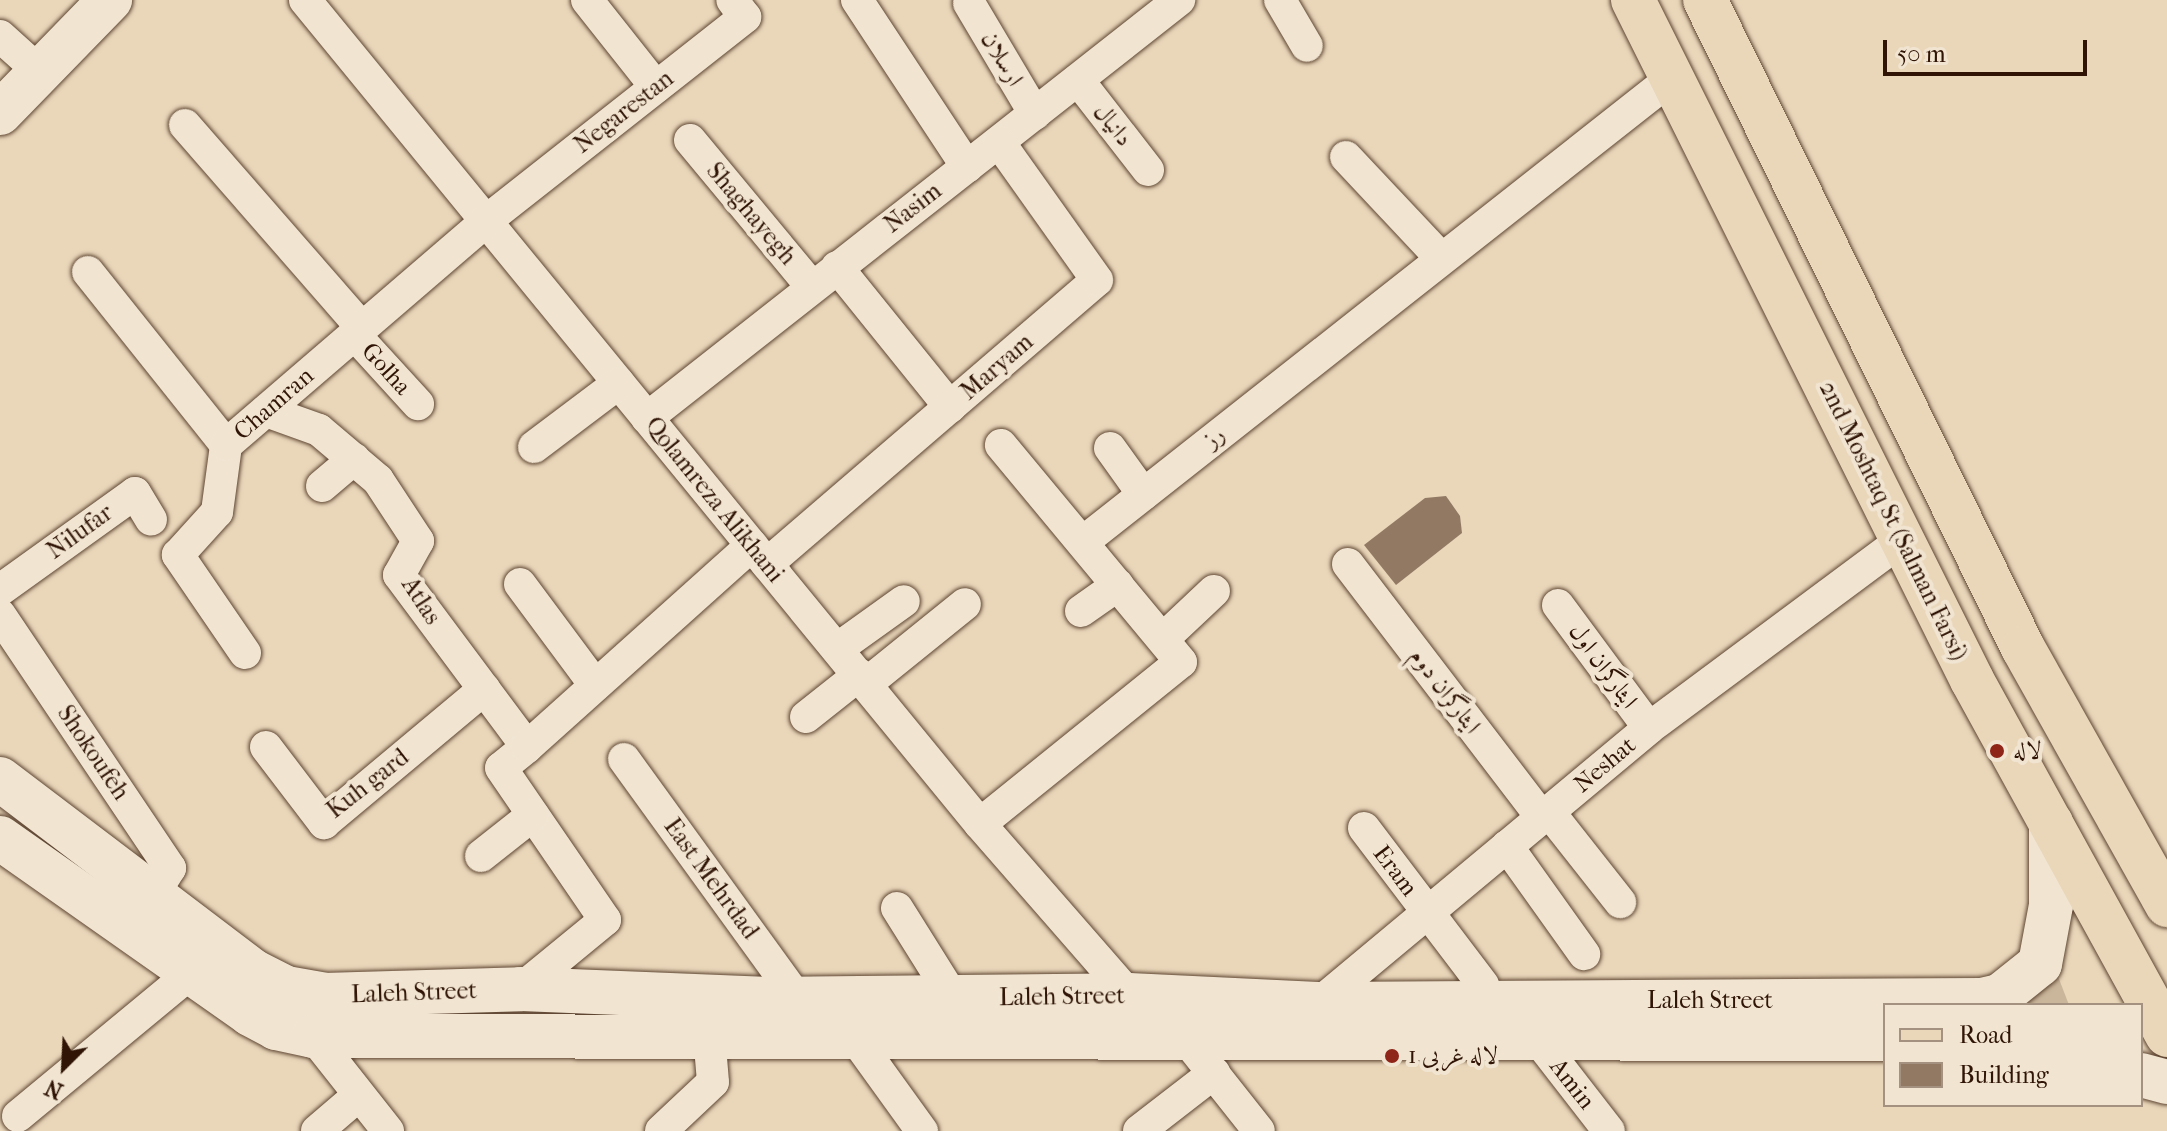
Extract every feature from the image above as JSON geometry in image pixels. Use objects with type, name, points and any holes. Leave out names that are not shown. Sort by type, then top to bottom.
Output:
[{"type":"main road","points":[[0,113],[110,0]]},
{"type":"main road","name":"2nd Moshtaq St (Salman Farsi)","points":[[1633,0],[1902,540],[2167,1035]]},
{"type":"main road","points":[[1705,0],[2023,648],[2167,905]]},
{"type":"main road","name":"Laleh Street","points":[[0,779],[155,892],[253,971],[286,988],[324,995],[521,989],[798,999],[954,999],[1002,1016],[1183,1035],[1536,1037],[1861,1027],[1883,1022]]},
{"type":"main road","name":"Laleh Street","points":[[1969,1003],[2020,983],[2040,964],[2051,905],[2051,823]]},
{"type":"main road","name":"Laleh Street","points":[[0,838],[191,973],[276,1028],[313,1036],[852,1034],[1002,1016],[1129,995],[1861,1027]]},
{"type":"main road","points":[[2143,1076],[2167,1082]]},
{"type":"street","name":"Qolamreza Alikhani","points":[[305,0],[980,824],[1129,995]]},
{"type":"street","points":[[587,0],[656,87]]},
{"type":"street","name":"Negarestan","points":[[486,221],[745,17],[732,0]]},
{"type":"street","points":[[857,0],[967,167]]},
{"type":"street","name":"Nasim","points":[[647,418],[1179,0]]},
{"type":"street","points":[[1280,0],[1307,46]]},
{"type":"street","name":"ارسلان","points":[[969,3],[1035,114]]},
{"type":"street","points":[[0,36],[40,72]]},
{"type":"street","name":"رز","points":[[1083,542],[1440,257],[1672,78]]},
{"type":"street","name":"دانیال","points":[[1078,80],[1148,170]]},
{"type":"street","points":[[185,125],[358,331]]},
{"type":"street","name":"Shaghayegh","points":[[690,140],[812,287]]},
{"type":"street","name":"Maryam","points":[[759,554],[950,407],[1097,280],[999,142]]},
{"type":"street","points":[[1346,157],[1440,257]]},
{"type":"street","name":"Chamran","points":[[245,653],[178,555],[217,512],[226,445],[486,221]]},
{"type":"street","points":[[837,267],[950,407]]},
{"type":"street","points":[[88,272],[226,445]]},
{"type":"street","name":"Golha","points":[[358,331],[418,404]]},
{"type":"street","points":[[534,447],[619,383]]},
{"type":"street","name":"Atlas","points":[[266,411],[319,430],[378,480],[418,541],[399,575],[527,747]]},
{"type":"street","points":[[980,824],[1181,662],[1001,445]]},
{"type":"street","points":[[1110,448],[1143,494]]},
{"type":"street","points":[[322,486],[354,459]]},
{"type":"street","name":"Nilufar","points":[[0,590],[135,493],[151,520]]},
{"type":"street","name":"Neshat","points":[[1318,1004],[1649,728],[1902,540]]},
{"type":"street","points":[[521,989],[605,920],[501,768],[595,685],[759,554]]},
{"type":"street","name":"ایثارگران دوم","points":[[1348,564],[1545,815],[1620,902]]},
{"type":"street","points":[[520,584],[595,685]]},
{"type":"street","points":[[1081,611],[1118,585]]},
{"type":"street","points":[[1163,639],[1214,591]]},
{"type":"street","points":[[837,649],[904,601]]},
{"type":"street","points":[[806,717],[965,604]]},
{"type":"street","name":"ایثارگران اول","points":[[1558,605],[1649,728]]},
{"type":"street","name":"Shokoufeh","points":[[0,615],[170,868],[155,892]]},
{"type":"street","name":"Kuh gard","points":[[266,747],[324,823],[484,689]]},
{"type":"street","name":"East Mehrdad","points":[[624,759],[798,999]]},
{"type":"street","points":[[481,856],[533,815]]},
{"type":"street","name":"Eram","points":[[1364,828],[1483,985]]},
{"type":"street","points":[[1507,846],[1584,954]]},
{"type":"street","points":[[897,908],[954,999]]},
{"type":"street","points":[[15,1113],[191,973]]},
{"type":"street","points":[[661,1131],[713,1082],[709,1034]]},
{"type":"street","points":[[852,1034],[922,1131]]},
{"type":"street","points":[[1183,1035],[1259,1131]]},
{"type":"street","points":[[313,1036],[388,1131]]},
{"type":"street","name":"Amin","points":[[1536,1037],[1609,1131]]},
{"type":"street","points":[[1139,1131],[1214,1073]]},
{"type":"street","points":[[317,1131],[359,1095]]},
{"type":"shaded area","points":[[2051,958],[2068,1003],[1988,1003]]},
{"type":"building","points":[[1446,496],[1460,516],[1462,533],[1396,585],[1364,545],[1425,498]]},
{"type":"place","name":"لاله","points":[[1997,751]]},
{"type":"place","name":"لاله غربی 1","points":[[1392,1056]]}]
